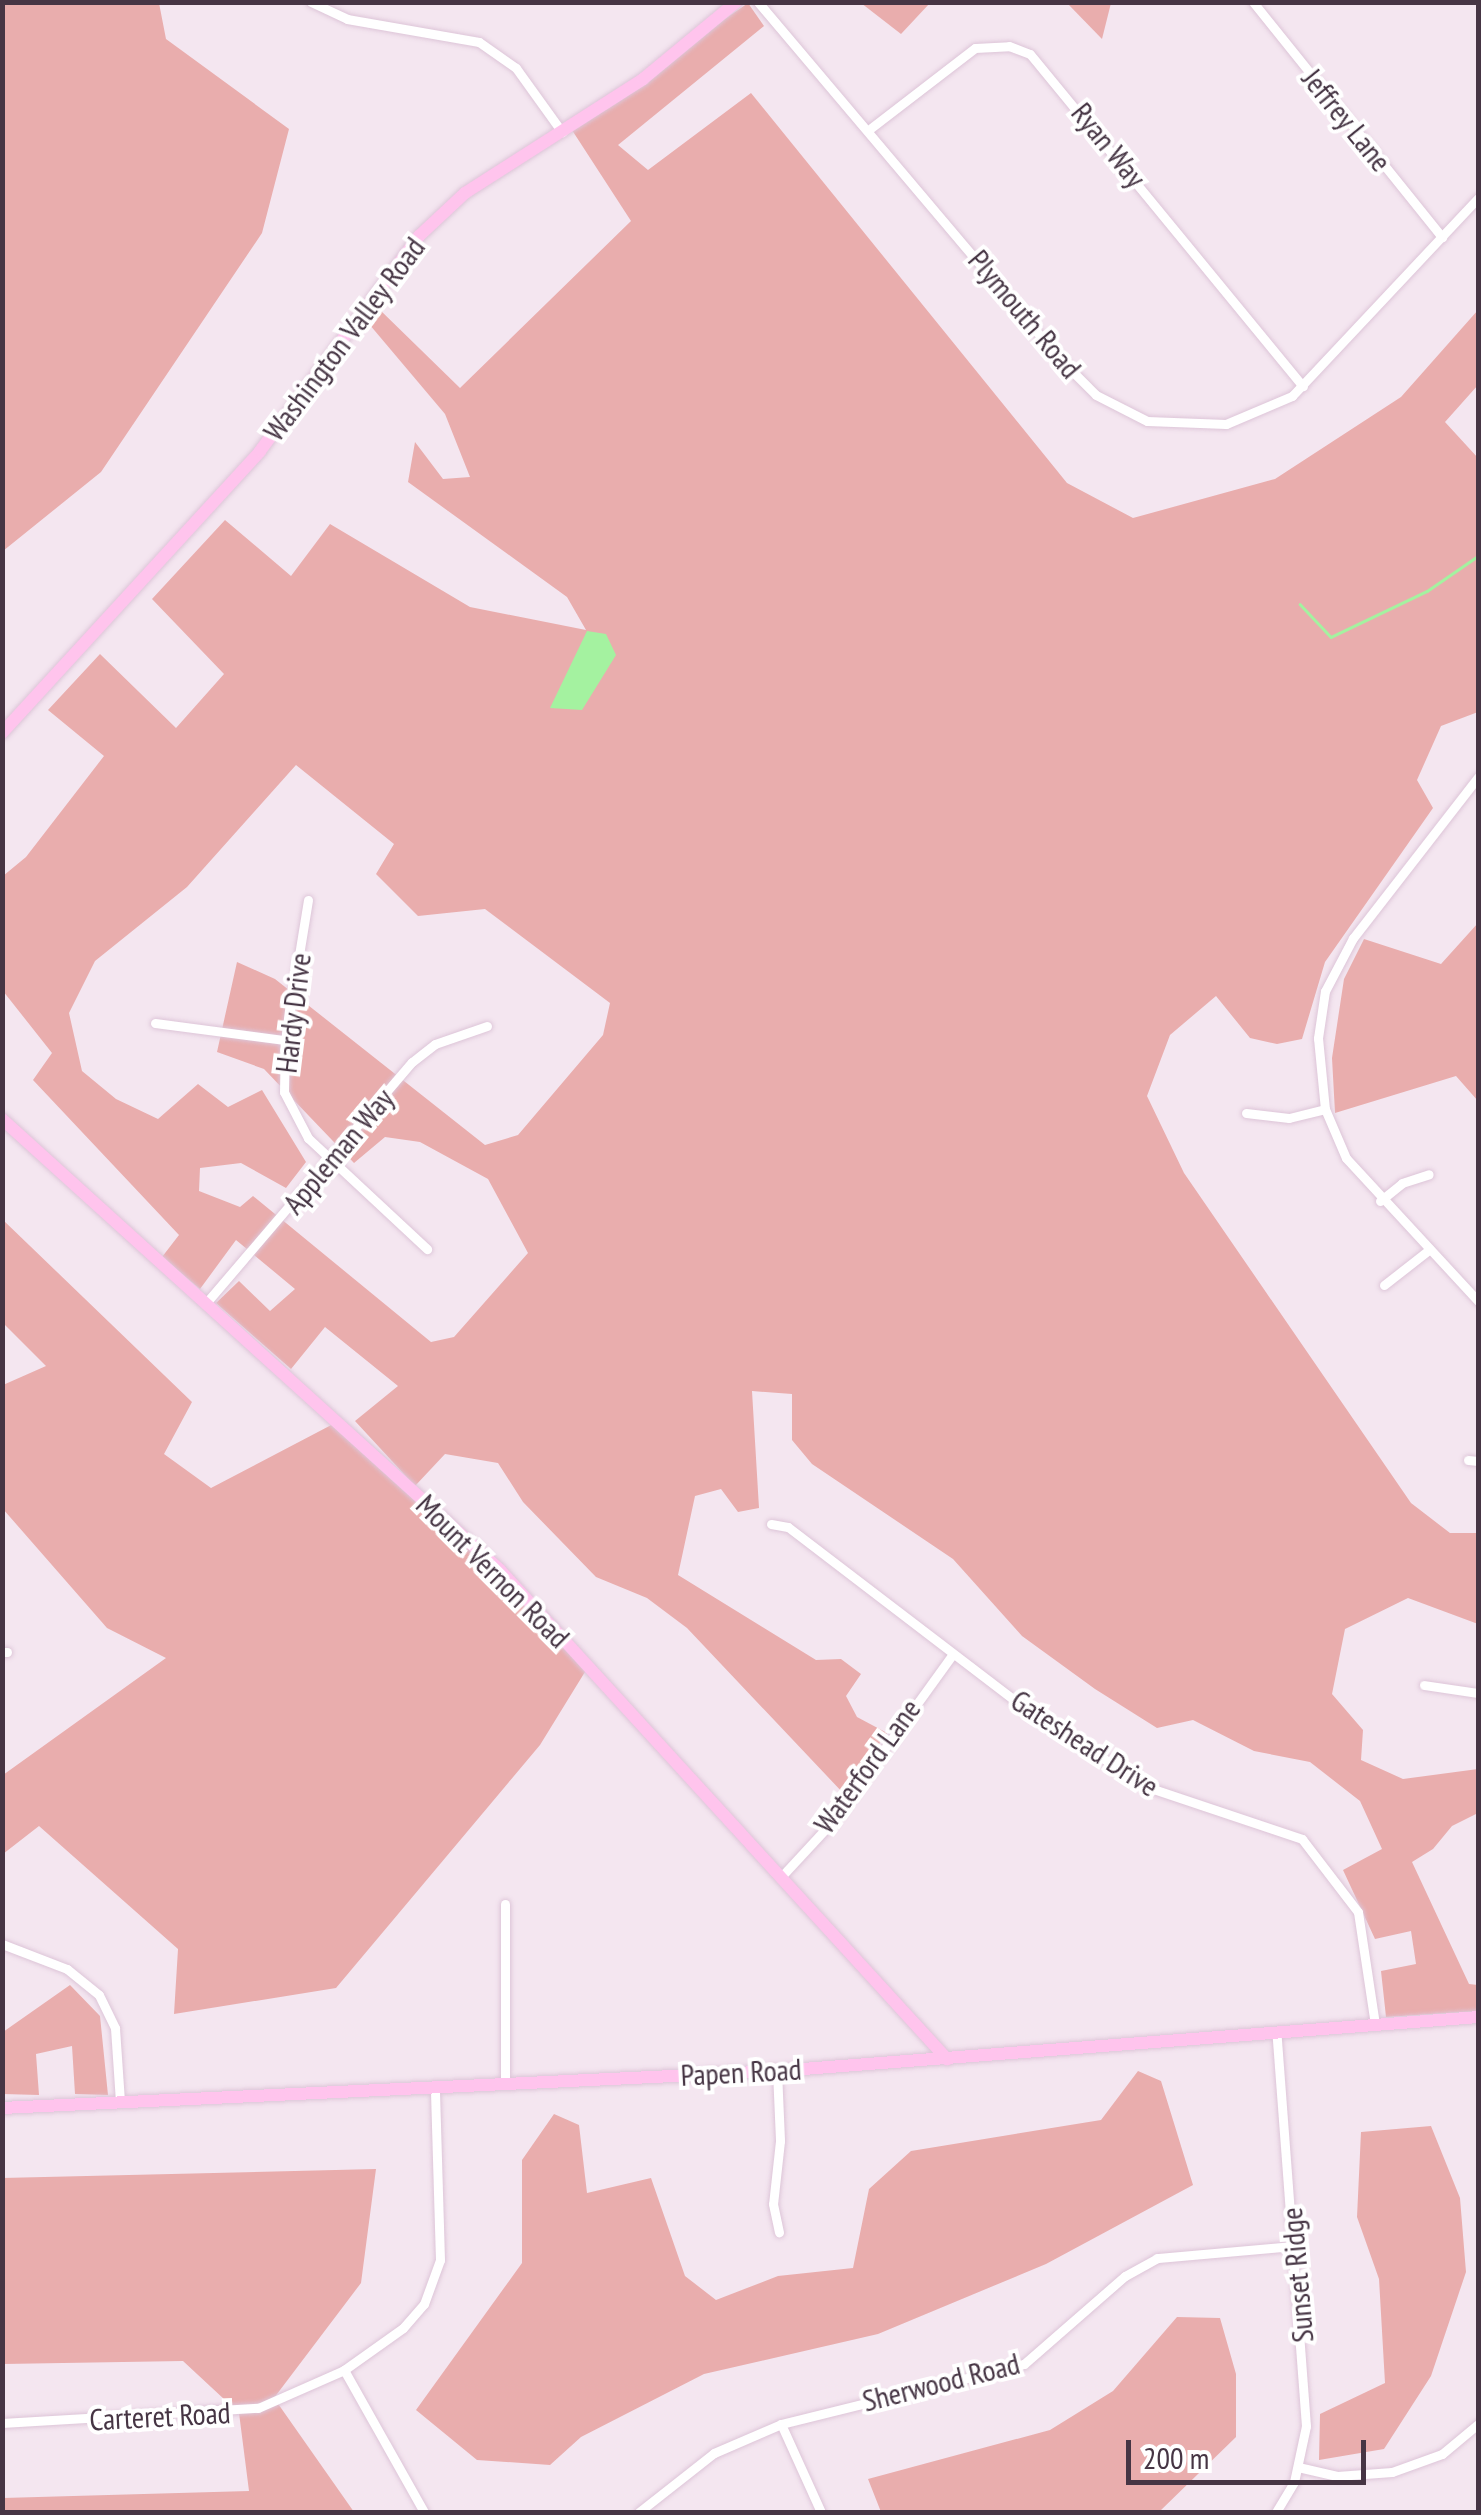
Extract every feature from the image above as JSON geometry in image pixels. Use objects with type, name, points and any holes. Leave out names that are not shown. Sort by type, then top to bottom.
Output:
[{"type":"street","points":[[312,2],[347,19],[464,37],[493,49],[526,79],[562,132]]},
{"type":"street","name":"Washington Valley Road","points":[[2,733],[260,452],[419,236],[465,193],[643,78],[736,2]]},
{"type":"street","name":"Plymouth Road","points":[[758,2],[871,128],[1061,360],[1107,402],[1148,421],[1193,427],[1258,415],[1303,386],[1478,198]]},
{"type":"street","name":"Jeffrey Lane","points":[[1252,2],[1442,237]]},
{"type":"street","name":"Ryan Way","points":[[871,128],[975,48],[1009,46],[1030,54],[1303,386]]},
{"type":"street","points":[[1478,777],[1366,919],[1332,972],[1318,1038],[1325,1109],[1346,1158],[1380,1201],[1478,1301]]},
{"type":"street","name":"Hardy Drive","points":[[308,900],[285,1040],[284,1092],[300,1128],[326,1158],[427,1249]]},
{"type":"street","points":[[155,1023],[285,1040]]},
{"type":"street","name":"Appleman Way","points":[[206,1302],[271,1233],[326,1158],[424,1052],[488,1026]]},
{"type":"street","points":[[1246,1113],[1289,1118],[1325,1109]]},
{"type":"street","name":"Mount Vernon Road","points":[[2,1119],[500,1570],[946,2059]]},
{"type":"street","points":[[1380,1201],[1402,1183],[1430,1174]]},
{"type":"street","points":[[1384,1285],[1430,1250]]},
{"type":"street","name":"Gateshead Drive","points":[[771,1524],[816,1546],[953,1654],[1150,1788],[1302,1838],[1358,1912],[1375,2024]]},
{"type":"street","name":"Waterford Lane","points":[[781,1877],[830,1822],[953,1654]]},
{"type":"street","points":[[1424,1684],[1478,1693]]},
{"type":"street","points":[[504,2084],[505,1904]]},
{"type":"street","points":[[2,1944],[67,1968],[99,1994],[115,2028],[120,2101]]},
{"type":"street","name":"Papen Road","points":[[2,2108],[777,2071],[1478,2017]]},
{"type":"street","points":[[906,2062],[917,2052],[919,2029]]},
{"type":"street","name":"Sunset Ridge","points":[[1276,2031],[1306,2426],[1298,2467],[1276,2512]]},
{"type":"street","points":[[777,2071],[780,2141],[774,2204],[780,2232]]},
{"type":"street","name":"Carteret Road","points":[[2,2423],[239,2413],[344,2370],[403,2328],[431,2291],[442,2202],[435,2087]]},
{"type":"street","name":"Sherwood Road","points":[[639,2512],[714,2453],[781,2424],[1024,2364],[1125,2276],[1158,2258],[1294,2246]]},
{"type":"street","points":[[344,2370],[424,2512]]},
{"type":"street","points":[[781,2424],[821,2512]]},
{"type":"street","points":[[1298,2467],[1337,2476],[1392,2472],[1442,2454],[1478,2424]]},
{"type":"shaded area","points":[[2,3],[159,3],[166,39],[289,129],[262,233],[101,472],[3,551]]},
{"type":"shaded area","points":[[748,3],[764,26],[618,145],[648,170],[751,93],[1067,483],[1133,518],[1275,479],[1401,397],[1478,310],[1478,385],[1445,422],[1478,458],[1478,712],[1441,726],[1417,780],[1433,808],[1325,962],[1302,1039],[1277,1044],[1250,1038],[1216,996],[1170,1035],[1147,1096],[1184,1173],[1411,1503],[1450,1533],[1478,1533],[1478,1624],[1408,1598],[1345,1629],[1332,1694],[1363,1730],[1361,1760],[1403,1779],[1478,1769],[1478,1813],[1452,1826],[1433,1849],[1412,1862],[1469,1984],[1478,1985],[1478,2011],[1386,2017],[1381,1971],[1416,1964],[1411,1931],[1375,1939],[1343,1870],[1382,1849],[1360,1801],[1310,1762],[1254,1751],[1193,1720],[1157,1728],[1095,1689],[1022,1636],[953,1559],[812,1464],[792,1440],[792,1394],[752,1391],[759,1508],[738,1512],[721,1489],[695,1496],[678,1575],[816,1660],[841,1659],[861,1674],[846,1696],[857,1717],[887,1733],[844,1794],[687,1628],[647,1598],[596,1577],[523,1502],[498,1463],[445,1454],[415,1486],[355,1421],[398,1386],[325,1327],[291,1369],[216,1303],[239,1281],[270,1311],[295,1289],[236,1240],[200,1289],[162,1257],[179,1235],[33,1080],[52,1053],[3,991],[3,876],[26,857],[104,756],[48,710],[100,654],[176,728],[224,674],[152,599],[225,520],[291,576],[330,524],[470,607],[586,630],[567,597],[408,482],[415,442],[443,479],[470,477],[445,414],[364,318],[379,309],[460,388],[631,221],[570,127]],"holes":[[[296,765],[394,844],[376,874],[418,916],[485,909],[610,1003],[603,1035],[518,1135],[485,1145],[275,979],[237,962],[217,1052],[264,1069],[354,1163],[385,1137],[420,1142],[488,1179],[528,1253],[454,1337],[431,1342],[253,1196],[240,1207],[199,1191],[200,1168],[241,1163],[286,1188],[306,1162],[262,1090],[228,1107],[198,1084],[158,1119],[116,1099],[82,1071],[69,1013],[95,961],[187,887]]]},
{"type":"shaded area","points":[[861,3],[930,3],[901,34]]},
{"type":"shaded area","points":[[1067,3],[1111,3],[1102,39]]},
{"type":"shaded area","points":[[587,631],[606,634],[616,655],[582,710],[550,708]]},
{"type":"shaded area","points":[[1478,923],[1478,1101],[1456,1076],[1335,1113],[1332,1058],[1344,979],[1364,939],[1441,964]]},
{"type":"shaded area","points":[[2,1219],[192,1402],[164,1454],[211,1488],[337,1422],[500,1570],[588,1667],[540,1745],[336,1988],[174,2014],[178,1949],[39,1826],[3,1854],[3,1775],[166,1658],[107,1628],[3,1509],[3,1385],[46,1366],[3,1323]]},
{"type":"shaded area","points":[[70,1985],[100,2016],[108,2095],[75,2094],[72,2046],[36,2054],[39,2095],[3,2094],[3,2032]]},
{"type":"shaded area","points":[[1138,2071],[1161,2081],[1193,2185],[1046,2264],[878,2334],[704,2374],[581,2437],[550,2465],[477,2460],[416,2410],[522,2263],[522,2160],[554,2114],[579,2125],[587,2193],[651,2178],[685,2276],[716,2300],[778,2276],[853,2268],[869,2189],[911,2151],[1101,2120]]},
{"type":"shaded area","points":[[1431,2126],[1460,2198],[1466,2272],[1431,2376],[1384,2449],[1319,2460],[1320,2414],[1385,2383],[1379,2279],[1357,2217],[1361,2132]]},
{"type":"shaded area","points":[[376,2169],[361,2283],[274,2398],[354,2512],[3,2512],[3,2498],[249,2491],[239,2413],[183,2361],[3,2364],[2,2178]]},
{"type":"shaded area","points":[[1177,2317],[1220,2318],[1236,2374],[1236,2437],[1159,2512],[881,2512],[868,2479],[1050,2430],[1113,2391]]},
{"type":"waterway","points":[[1300,604],[1331,637],[1427,591],[1478,556]]}]
